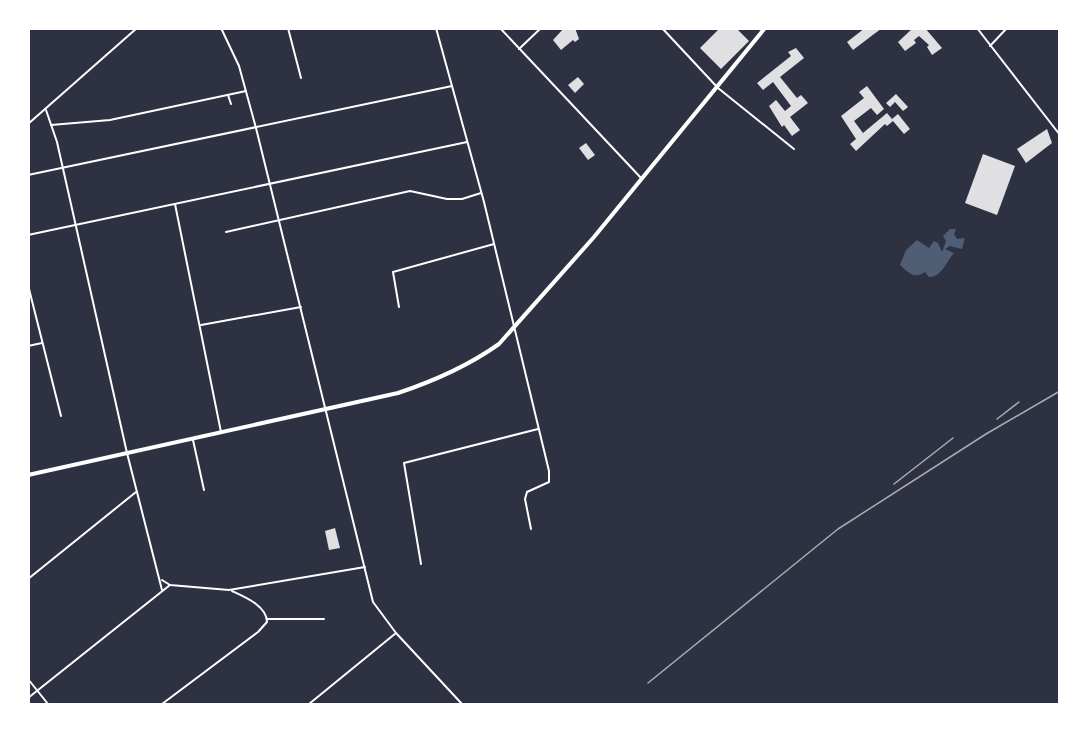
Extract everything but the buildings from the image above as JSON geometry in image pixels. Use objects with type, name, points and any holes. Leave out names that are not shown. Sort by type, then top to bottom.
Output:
[{"type":"main road","points":[[28,475],[327,411],[398,393],[426,384],[480,357],[499,344],[642,180],[765,28]]},
{"type":"street","points":[[28,124],[137,28]]},
{"type":"street","points":[[221,28],[239,66],[256,128],[373,602],[396,633],[461,704]]},
{"type":"street","points":[[288,28],[301,78],[288,28]]},
{"type":"street","points":[[436,28],[494,244],[549,477],[549,482],[533,487],[527,492],[525,499],[531,529]]},
{"type":"street","points":[[500,28],[518,50],[642,180]]},
{"type":"street","points":[[518,50],[541,28]]},
{"type":"street","points":[[662,28],[718,88],[794,149]]},
{"type":"street","points":[[977,28],[1059,135]]},
{"type":"street","points":[[990,46],[1007,28]]},
{"type":"street","points":[[28,175],[452,86]]},
{"type":"street","points":[[51,125],[110,120],[246,91]]},
{"type":"street","points":[[228,95],[231,104]]},
{"type":"street","points":[[46,110],[62,168],[127,453],[162,590]]},
{"type":"street","points":[[28,235],[467,142]]},
{"type":"street","points":[[226,232],[410,191],[447,199],[462,199],[481,194]]},
{"type":"street","points":[[176,204],[221,432]]},
{"type":"street","points":[[399,307],[393,272],[494,244]]},
{"type":"street","points":[[28,285],[60,416]]},
{"type":"street","points":[[201,325],[301,307]]},
{"type":"street","points":[[28,346],[42,343]]},
{"type":"street","points":[[421,564],[404,463],[538,429]]},
{"type":"street","points":[[193,438],[204,490]]},
{"type":"street","points":[[28,579],[137,492]]},
{"type":"street","points":[[159,577],[170,585],[229,590],[365,567]]},
{"type":"street","points":[[28,698],[170,585]]},
{"type":"street","points":[[244,596],[247,587]]},
{"type":"street","points":[[229,590],[244,596],[264,611],[267,619]]},
{"type":"street","points":[[267,619],[324,619]]},
{"type":"street","points":[[162,705],[258,632],[267,619]]},
{"type":"street","points":[[309,705],[396,633]]},
{"type":"street","points":[[28,679],[48,705]]},
{"type":"water","points":[[950,229],[956,229],[954,234],[957,239],[965,238],[962,249],[950,246],[945,249],[954,253],[937,275],[929,277],[925,272],[914,275],[900,265],[906,250],[917,240],[929,248],[934,241],[938,243],[942,252],[946,241],[943,236]]},
{"type":"railway","points":[[648,683],[838,529],[986,434],[1060,391]]},
{"type":"railway","points":[[997,419],[1019,402]]},
{"type":"railway","points":[[894,484],[953,438]]}]
